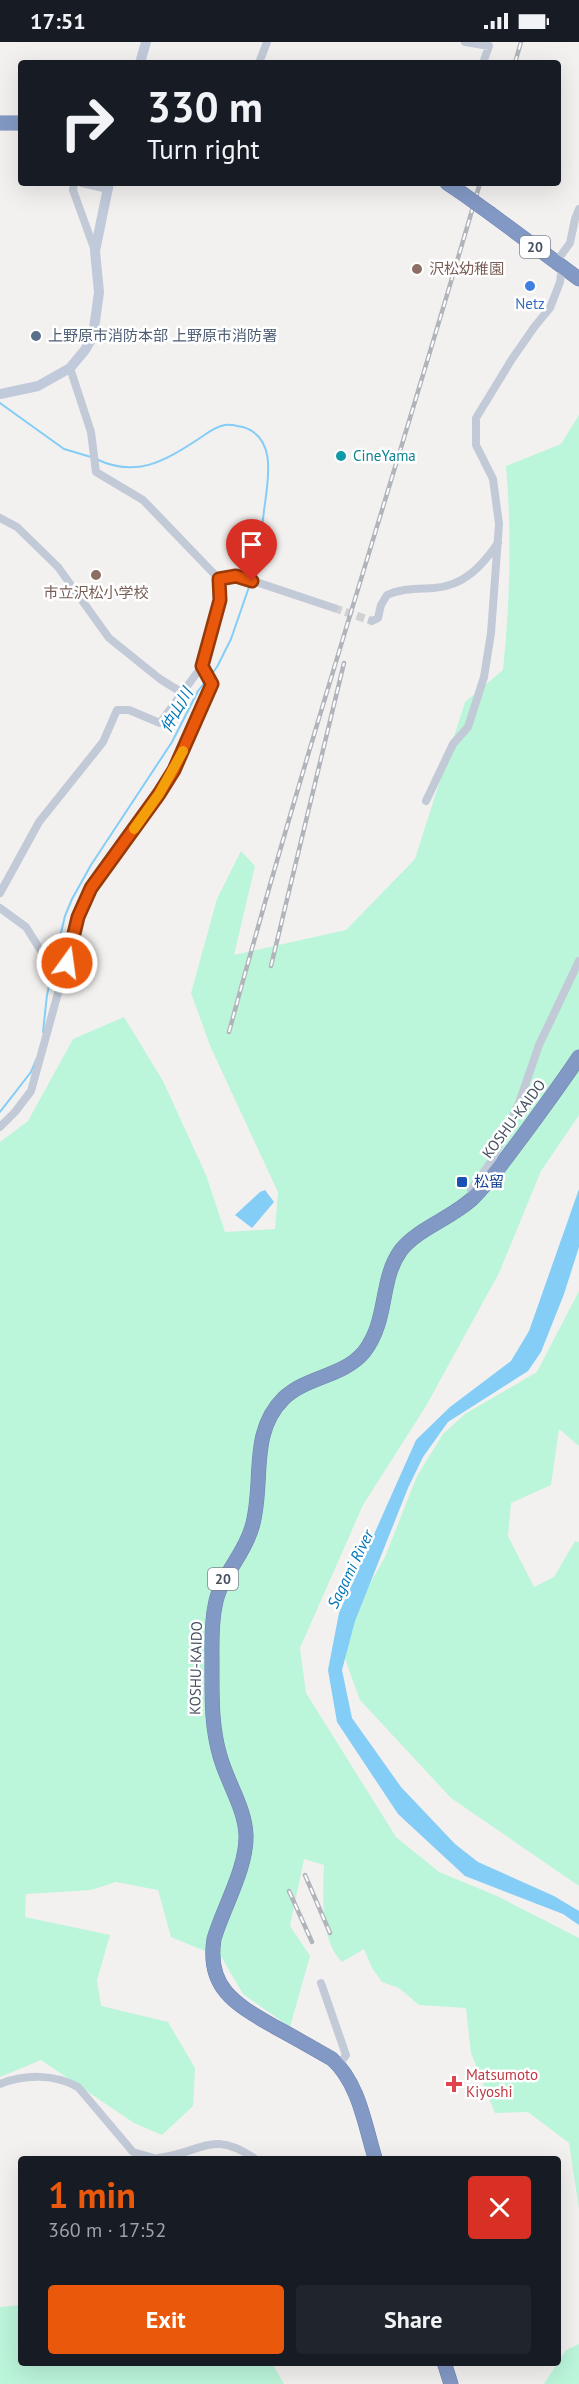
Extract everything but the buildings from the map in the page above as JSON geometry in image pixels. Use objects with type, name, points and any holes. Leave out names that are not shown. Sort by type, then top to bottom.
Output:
[{"type":"highway","points":[[0,123],[18,123]]},
{"type":"highway","name":"20","points":[[453,187],[579,279]]},
{"type":"highway","name":"KOSHU-KAIDO","points":[[374,2156],[353,2088],[339,2065],[236,2004],[222,1988],[213,1966],[211,1953],[214,1940],[243,1860],[246,1834],[242,1816],[220,1758],[212,1722],[212,1625],[215,1606],[224,1578],[252,1530],[259,1452],[268,1419],[284,1398],[297,1387],[341,1369],[361,1355],[380,1322],[391,1268],[403,1247],[459,1210],[473,1198],[501,1166],[579,1057]]},
{"type":"highway","points":[[445,2366],[451,2384]]},
{"type":"street","points":[[141,60],[146,42]]},
{"type":"street","points":[[260,60],[267,42]]},
{"type":"street","points":[[465,42],[489,46],[484,60]]},
{"type":"street","points":[[1,393],[38,386],[70,368],[93,336],[97,320],[99,292],[95,251],[74,186]]},
{"type":"street","points":[[95,251],[108,186]]},
{"type":"street","points":[[426,801],[453,744],[468,727],[484,678],[491,633],[499,542],[496,492],[493,479],[478,452],[476,418],[512,358],[550,308],[560,282],[559,265],[570,243],[579,209]]},
{"type":"street","points":[[0,893],[39,822],[104,742],[117,710],[129,710],[160,723],[202,666],[220,600],[219,579],[143,500],[96,472],[91,432],[70,368]]},
{"type":"street","points":[[0,518],[17,527],[58,567],[109,638],[160,679],[181,692]]},
{"type":"street","points":[[372,621],[378,618],[381,604],[387,595],[410,589],[455,584],[478,569],[499,542]]},
{"type":"street","points":[[219,579],[241,577],[334,608]]},
{"type":"street","points":[[0,1126],[15,1112],[31,1091],[78,917],[91,888],[174,770],[212,684],[202,666]]},
{"type":"street","points":[[0,908],[26,927],[46,959],[67,963]]},
{"type":"street","points":[[473,1198],[471,1190],[492,1160],[519,1103],[539,1045],[579,961]]},
{"type":"street","points":[[321,1983],[346,2055],[339,2065]]},
{"type":"street","points":[[0,2084],[42,2076],[67,2081],[78,2087],[133,2152],[148,2156]]},
{"type":"street","points":[[164,2156],[224,2143],[236,2146],[251,2156]]},
{"type":"green space","points":[[579,415],[579,1115],[541,1171],[499,1273],[426,1406],[363,1505],[300,1648],[306,1693],[396,1837],[439,1872],[497,1896],[579,1938],[579,2209],[569,2143],[528,2112],[495,2113],[471,2053],[466,2008],[419,2005],[399,1988],[382,1982],[372,1968],[364,1949],[342,1962],[335,1953],[326,1930],[323,1903],[324,1865],[304,1859],[290,1926],[310,1956],[290,2027],[243,1994],[222,1958],[171,1937],[158,1890],[116,1882],[91,1890],[26,1894],[25,1917],[110,1935],[97,1980],[101,2006],[168,2022],[195,2068],[193,2106],[162,2135],[134,2123],[41,2060],[0,2077],[0,1142],[28,1121],[73,1039],[124,1017],[163,1081],[206,1175],[225,1232],[275,1229],[278,1192],[211,1048],[191,993],[217,899],[241,851],[255,866],[234,955],[346,930],[415,859],[465,702],[503,670],[509,568],[506,466],[561,444]]},
{"type":"green space","points":[[579,1291],[579,1446],[559,1429],[551,1485],[511,1503],[508,1536],[534,1587],[554,1577],[575,1541],[579,1542],[579,1886],[451,1798],[360,1700],[345,1659],[350,1619],[385,1557],[417,1476],[443,1434],[465,1414],[537,1372]]},
{"type":"green space","points":[[18,2305],[18,2366],[274,2366],[284,2384],[0,2384],[0,2307]]},
{"type":"green space","points":[[579,2344],[579,2384],[544,2384],[556,2366],[561,2366],[561,2358],[566,2350]]},
{"type":"water","points":[[579,1189],[579,1247],[564,1294],[541,1352],[528,1371],[448,1422],[423,1457],[408,1488],[355,1621],[342,1670],[352,1718],[401,1787],[455,1844],[478,1862],[554,1896],[579,1911],[579,1925],[563,1914],[465,1876],[398,1814],[337,1722],[328,1670],[339,1613],[416,1440],[450,1407],[511,1361],[529,1331]]},
{"type":"water","points":[[265,1190],[274,1202],[252,1228],[235,1215]]},
{"type":"waterway","name":"仲山川","points":[[0,403],[64,449],[91,457]]},
{"type":"waterway","name":"仲山川","points":[[96,459],[110,465],[137,467],[161,461],[221,426],[243,427],[254,433],[262,441],[266,451],[268,475],[260,545],[252,578]]},
{"type":"waterway","name":"仲山川","points":[[55,958],[65,916],[72,899],[91,865],[172,742],[198,691],[217,667],[231,639],[250,584]]},
{"type":"waterway","name":"仲山川","points":[[43,1032],[47,995],[54,964]]},
{"type":"waterway","name":"仲山川","points":[[0,1112],[31,1072],[37,1058]]},
{"type":"tunnel","points":[[334,608],[372,621]]},
{"type":"railway","points":[[516,60],[521,42]]},
{"type":"railway","points":[[229,1032],[289,819],[479,186]]},
{"type":"railway","points":[[271,966],[344,663]]},
{"type":"railway","points":[[305,1875],[330,1933]]},
{"type":"railway","points":[[289,1891],[312,1942]]},
{"type":"slow traffic","points":[[134,829],[159,794],[183,751]]},
{"type":"place","name":"沢松幼稚園","points":[[417,269]]},
{"type":"place","name":"Netz","points":[[530,286]]},
{"type":"place","name":"上野原市消防本部 上野原市消防署","points":[[36,336]]},
{"type":"place","name":"CineYama","points":[[341,456]]},
{"type":"place","name":"市立沢松小学校","points":[[96,575]]},
{"type":"place","name":"松留","points":[[462,1182]]},
{"type":"place","name":"Matsumoto Kiyoshi","points":[[454,2084]]},
{"type":"route","points":[[67,963],[78,917],[91,888],[174,770],[212,684],[202,666],[202,658],[220,600],[219,579],[236,576],[252,581]]},
{"type":"water label","name":"Sagami River","points":[[350,1569]]}]
